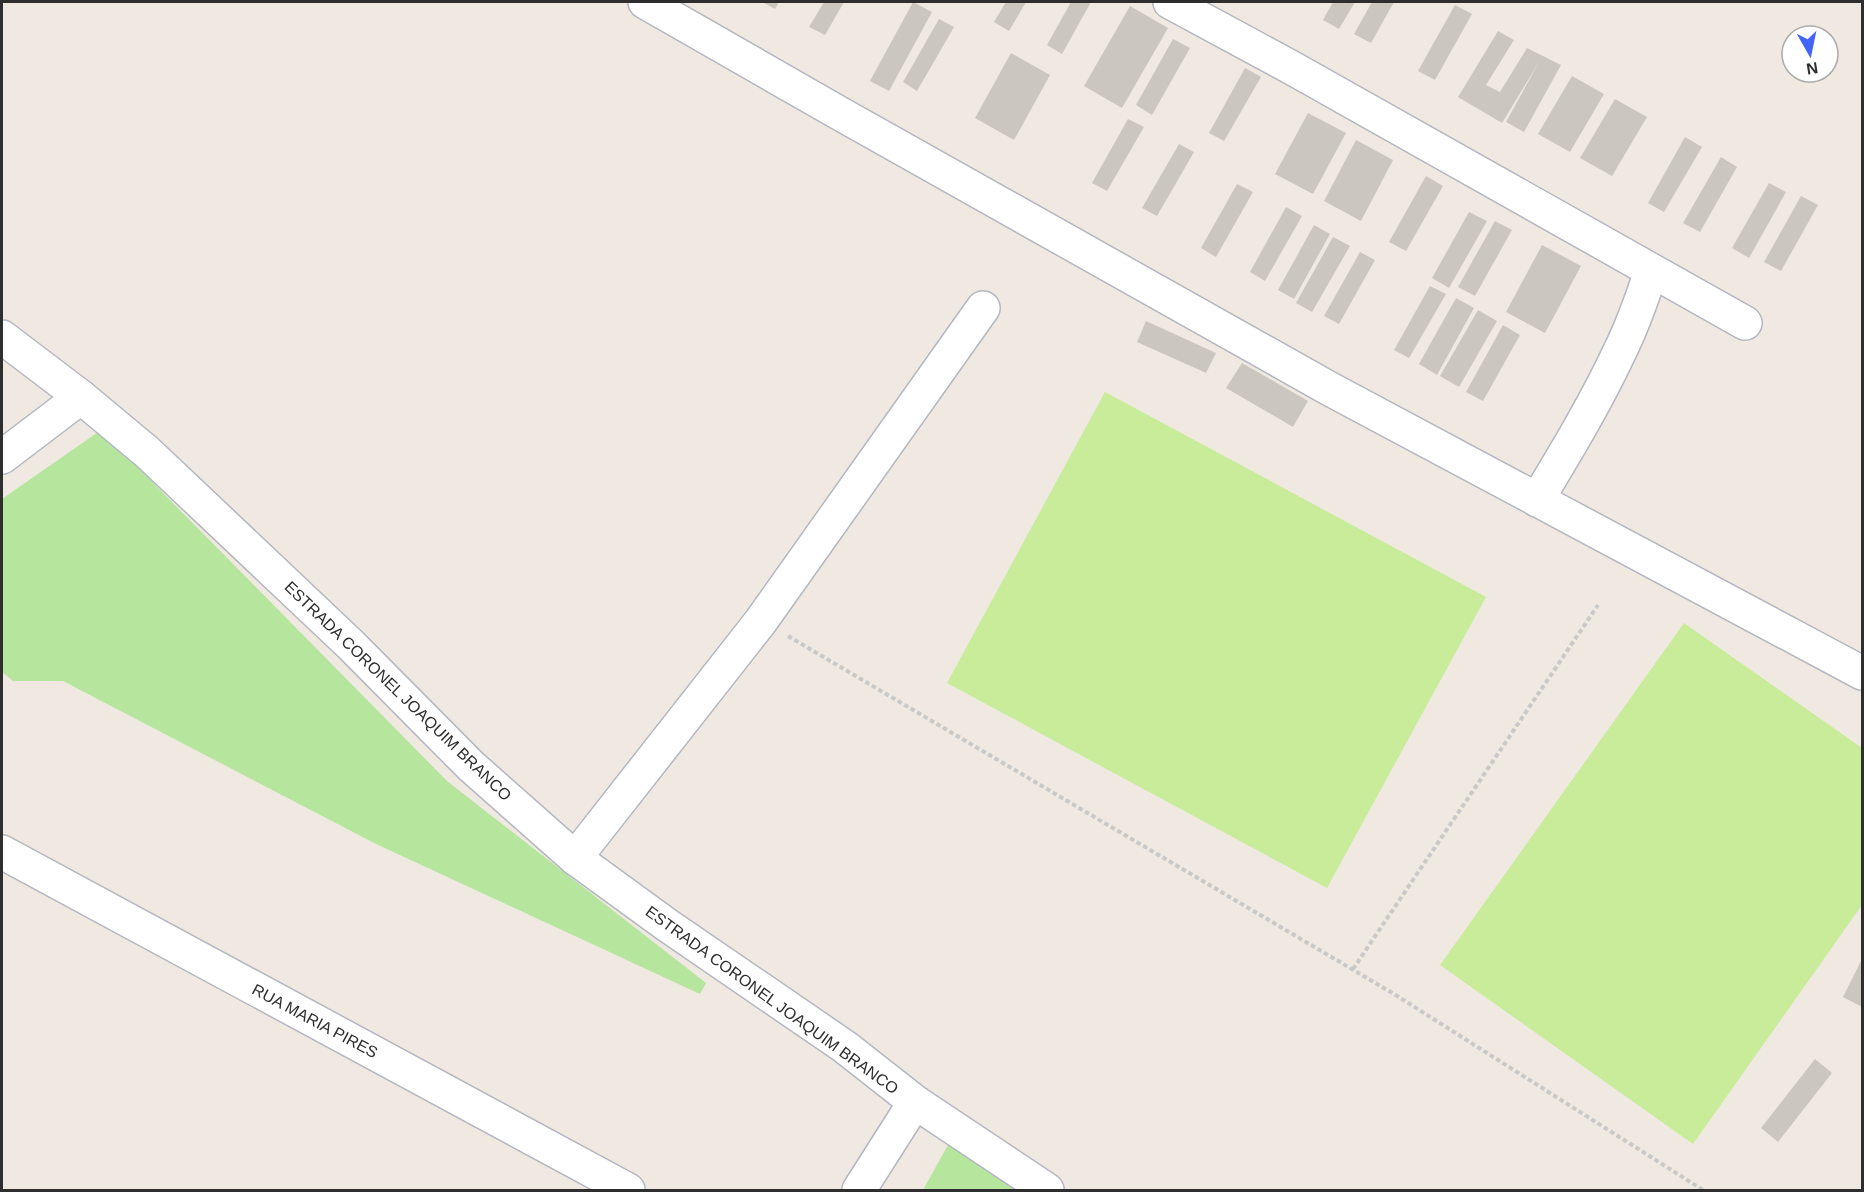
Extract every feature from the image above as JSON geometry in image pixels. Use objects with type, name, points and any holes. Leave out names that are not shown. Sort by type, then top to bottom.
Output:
[{"type":"street","points":[[645,2],[1330,389],[1863,673]]},
{"type":"street","points":[[1170,2],[1294,69],[1745,323]]},
{"type":"street","points":[[1537,500],[1588,414],[1620,352],[1651,271]]},
{"type":"street","points":[[575,858],[761,621],[983,308]]},
{"type":"street","name":"ESTRADA CORONEL JOAQUIM BRANCO","points":[[2,337],[81,397],[147,452],[351,645],[471,766],[575,858],[667,925],[845,1047],[915,1102],[1047,1191]]},
{"type":"street","points":[[2,457],[81,397]]},
{"type":"street","name":"RUA MARIA PIRES","points":[[2,852],[628,1191]]},
{"type":"street","points":[[859,1191],[915,1102]]},
{"type":"path","points":[[1353,969],[1598,605]]},
{"type":"path","points":[[761,621],[1353,969],[1703,1191]]},
{"type":"green space","points":[[1105,392],[1486,597],[1327,888],[947,683]]},
{"type":"green space","points":[[101,430],[447,781],[706,983],[700,994],[376,844],[63,681],[13,681],[2,672],[2,499]]},
{"type":"green space","points":[[1684,623],[1862,748],[1862,905],[1693,1144],[1440,965]]},
{"type":"green space","points":[[954,1134],[1034,1190],[923,1190]]},
{"type":"building","points":[[762,2],[779,2],[775,9]]},
{"type":"building","points":[[824,2],[844,2],[825,35],[809,27]]},
{"type":"building","points":[[913,2],[932,12],[889,91],[870,81]]},
{"type":"building","points":[[1006,2],[1026,2],[1009,31],[994,22]]},
{"type":"building","points":[[1071,2],[1091,2],[1062,54],[1047,45]]},
{"type":"building","points":[[1333,2],[1355,2],[1339,29],[1323,20]]},
{"type":"building","points":[[1372,2],[1394,2],[1371,43],[1354,34]]},
{"type":"building","points":[[1455,5],[1472,14],[1435,80],[1418,71]]},
{"type":"building","points":[[1130,6],[1168,28],[1122,108],[1084,86]]},
{"type":"building","points":[[939,19],[954,27],[917,91],[903,82]]},
{"type":"building","points":[[1498,31],[1514,40],[1486,85],[1500,92],[1527,48],[1561,65],[1524,132],[1506,122],[1539,62],[1502,123],[1458,97]]},
{"type":"building","points":[[1173,39],[1190,48],[1152,115],[1136,105]]},
{"type":"building","points":[[1011,53],[1050,75],[1014,140],[975,118]]},
{"type":"building","points":[[1245,68],[1261,77],[1224,141],[1209,133]]},
{"type":"building","points":[[1572,76],[1604,94],[1570,152],[1538,134]]},
{"type":"building","points":[[1615,99],[1647,117],[1612,176],[1580,158]]},
{"type":"building","points":[[1308,113],[1346,133],[1313,194],[1275,174]]},
{"type":"building","points":[[1128,119],[1144,127],[1107,191],[1092,183]]},
{"type":"building","points":[[1685,137],[1702,147],[1664,212],[1648,203]]},
{"type":"building","points":[[1356,140],[1393,160],[1361,221],[1324,201]]},
{"type":"building","points":[[1179,144],[1194,152],[1157,216],[1142,208]]},
{"type":"building","points":[[1721,157],[1737,167],[1700,232],[1683,223]]},
{"type":"building","points":[[1426,176],[1443,186],[1406,251],[1389,242]]},
{"type":"building","points":[[1769,183],[1786,192],[1749,258],[1732,248]]},
{"type":"building","points":[[1237,184],[1253,192],[1216,257],[1201,248]]},
{"type":"building","points":[[1801,196],[1818,205],[1781,271],[1764,262]]},
{"type":"building","points":[[1286,207],[1302,216],[1265,281],[1250,272]]},
{"type":"building","points":[[1469,212],[1487,221],[1449,288],[1432,278]]},
{"type":"building","points":[[1495,221],[1512,230],[1475,296],[1458,287]]},
{"type":"building","points":[[1314,225],[1330,234],[1294,299],[1278,290]]},
{"type":"building","points":[[1333,237],[1350,246],[1312,312],[1296,303]]},
{"type":"building","points":[[1542,245],[1581,266],[1545,333],[1506,312]]},
{"type":"building","points":[[1360,252],[1375,260],[1339,324],[1324,316]]},
{"type":"building","points":[[1430,286],[1446,294],[1409,358],[1394,350]]},
{"type":"building","points":[[1456,298],[1474,308],[1437,375],[1419,364]]},
{"type":"building","points":[[1478,310],[1497,321],[1459,387],[1440,376]]},
{"type":"building","points":[[1146,321],[1216,353],[1206,373],[1137,342]]},
{"type":"building","points":[[1503,325],[1520,335],[1483,401],[1466,392]]},
{"type":"building","points":[[1242,363],[1308,401],[1293,427],[1226,388]]},
{"type":"building","points":[[1862,959],[1862,1007],[1843,997]]},
{"type":"building","points":[[1815,1059],[1832,1073],[1778,1142],[1761,1128]]}]
